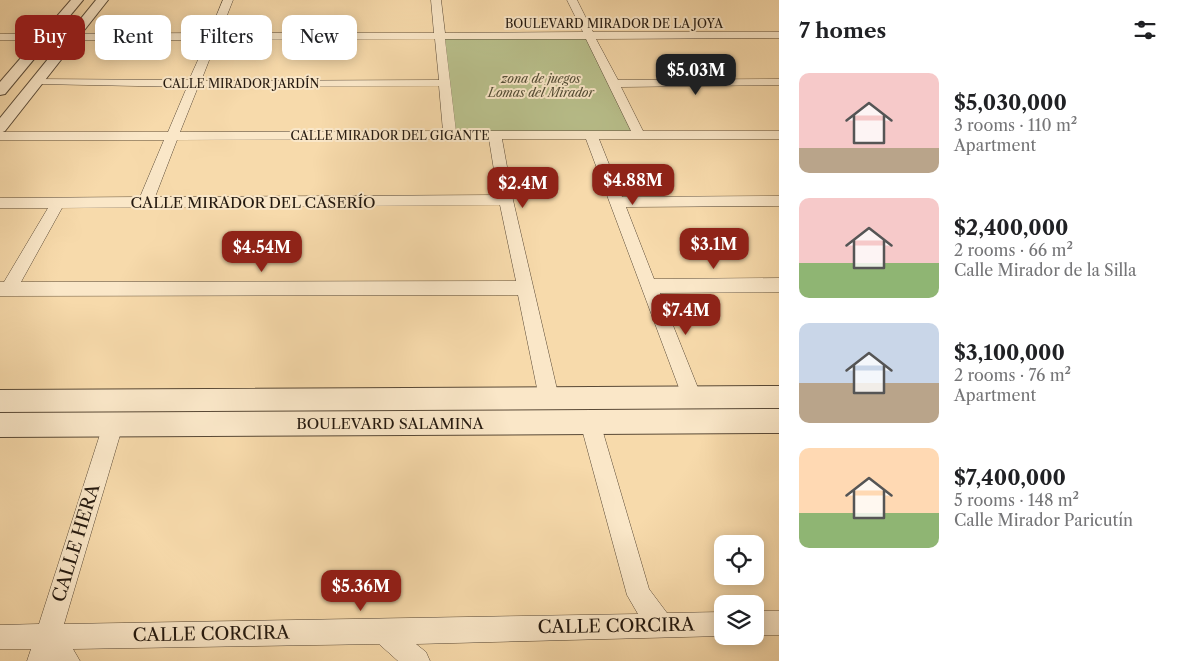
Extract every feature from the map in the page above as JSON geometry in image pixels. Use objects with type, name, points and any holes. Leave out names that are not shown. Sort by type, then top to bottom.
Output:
[{"type":"street","points":[[64,15],[77,0]]},
{"type":"street","points":[[85,22],[102,0]]},
{"type":"street","points":[[222,15],[228,0]]},
{"type":"street","points":[[436,0],[450,135]]},
{"type":"street","points":[[572,0],[638,135]]},
{"type":"street","name":"BOULEVARD MIRADOR DE LA JOYA","points":[[272,37],[779,35]]},
{"type":"street","name":"BOULEVARD MIRADOR DE LA JOYA","points":[[0,37],[15,37]]},
{"type":"street","name":"BOULEVARD MIRADOR DE LA JOYA","points":[[85,37],[181,37]]},
{"type":"street","points":[[0,91],[25,60]]},
{"type":"street","points":[[0,128],[55,60]]},
{"type":"street","points":[[145,203],[204,60]]},
{"type":"street","name":"CALLE MIRADOR JARDÍN","points":[[38,81],[195,84],[445,83]]},
{"type":"street","points":[[614,84],[779,82]]},
{"type":"street","points":[[495,135],[506,200],[549,398]]},
{"type":"street","name":"CALLE MIRADOR DEL GIGANTE","points":[[0,136],[779,135]]},
{"type":"street","points":[[591,136],[692,398]]},
{"type":"street","name":"CALLE MIRADOR DEL CASERÍO","points":[[0,203],[506,200]]},
{"type":"street","points":[[616,202],[779,201]]},
{"type":"street","points":[[4,289],[57,204]]},
{"type":"street","points":[[650,286],[779,286]]},
{"type":"street","points":[[4,289],[525,288]]},
{"type":"street","name":"BOULEVARD SALAMINA","points":[[0,401],[779,397]]},
{"type":"street","name":"BOULEVARD SALAMINA","points":[[0,425],[779,421]]},
{"type":"street","points":[[590,422],[640,595],[662,625]]},
{"type":"street","name":"CALLE HERA","points":[[40,661],[112,425]]},
{"type":"street","points":[[764,623],[779,623]]},
{"type":"street","name":"CALLE CORCIRA","points":[[0,638],[714,624]]},
{"type":"street","points":[[384,632],[417,661]]},
{"type":"street","points":[[48,636],[67,661]]},
{"type":"green space","name":"zona de juegos Lomas del Mirador","points":[[590,34],[641,136],[454,137],[441,36]]}]
